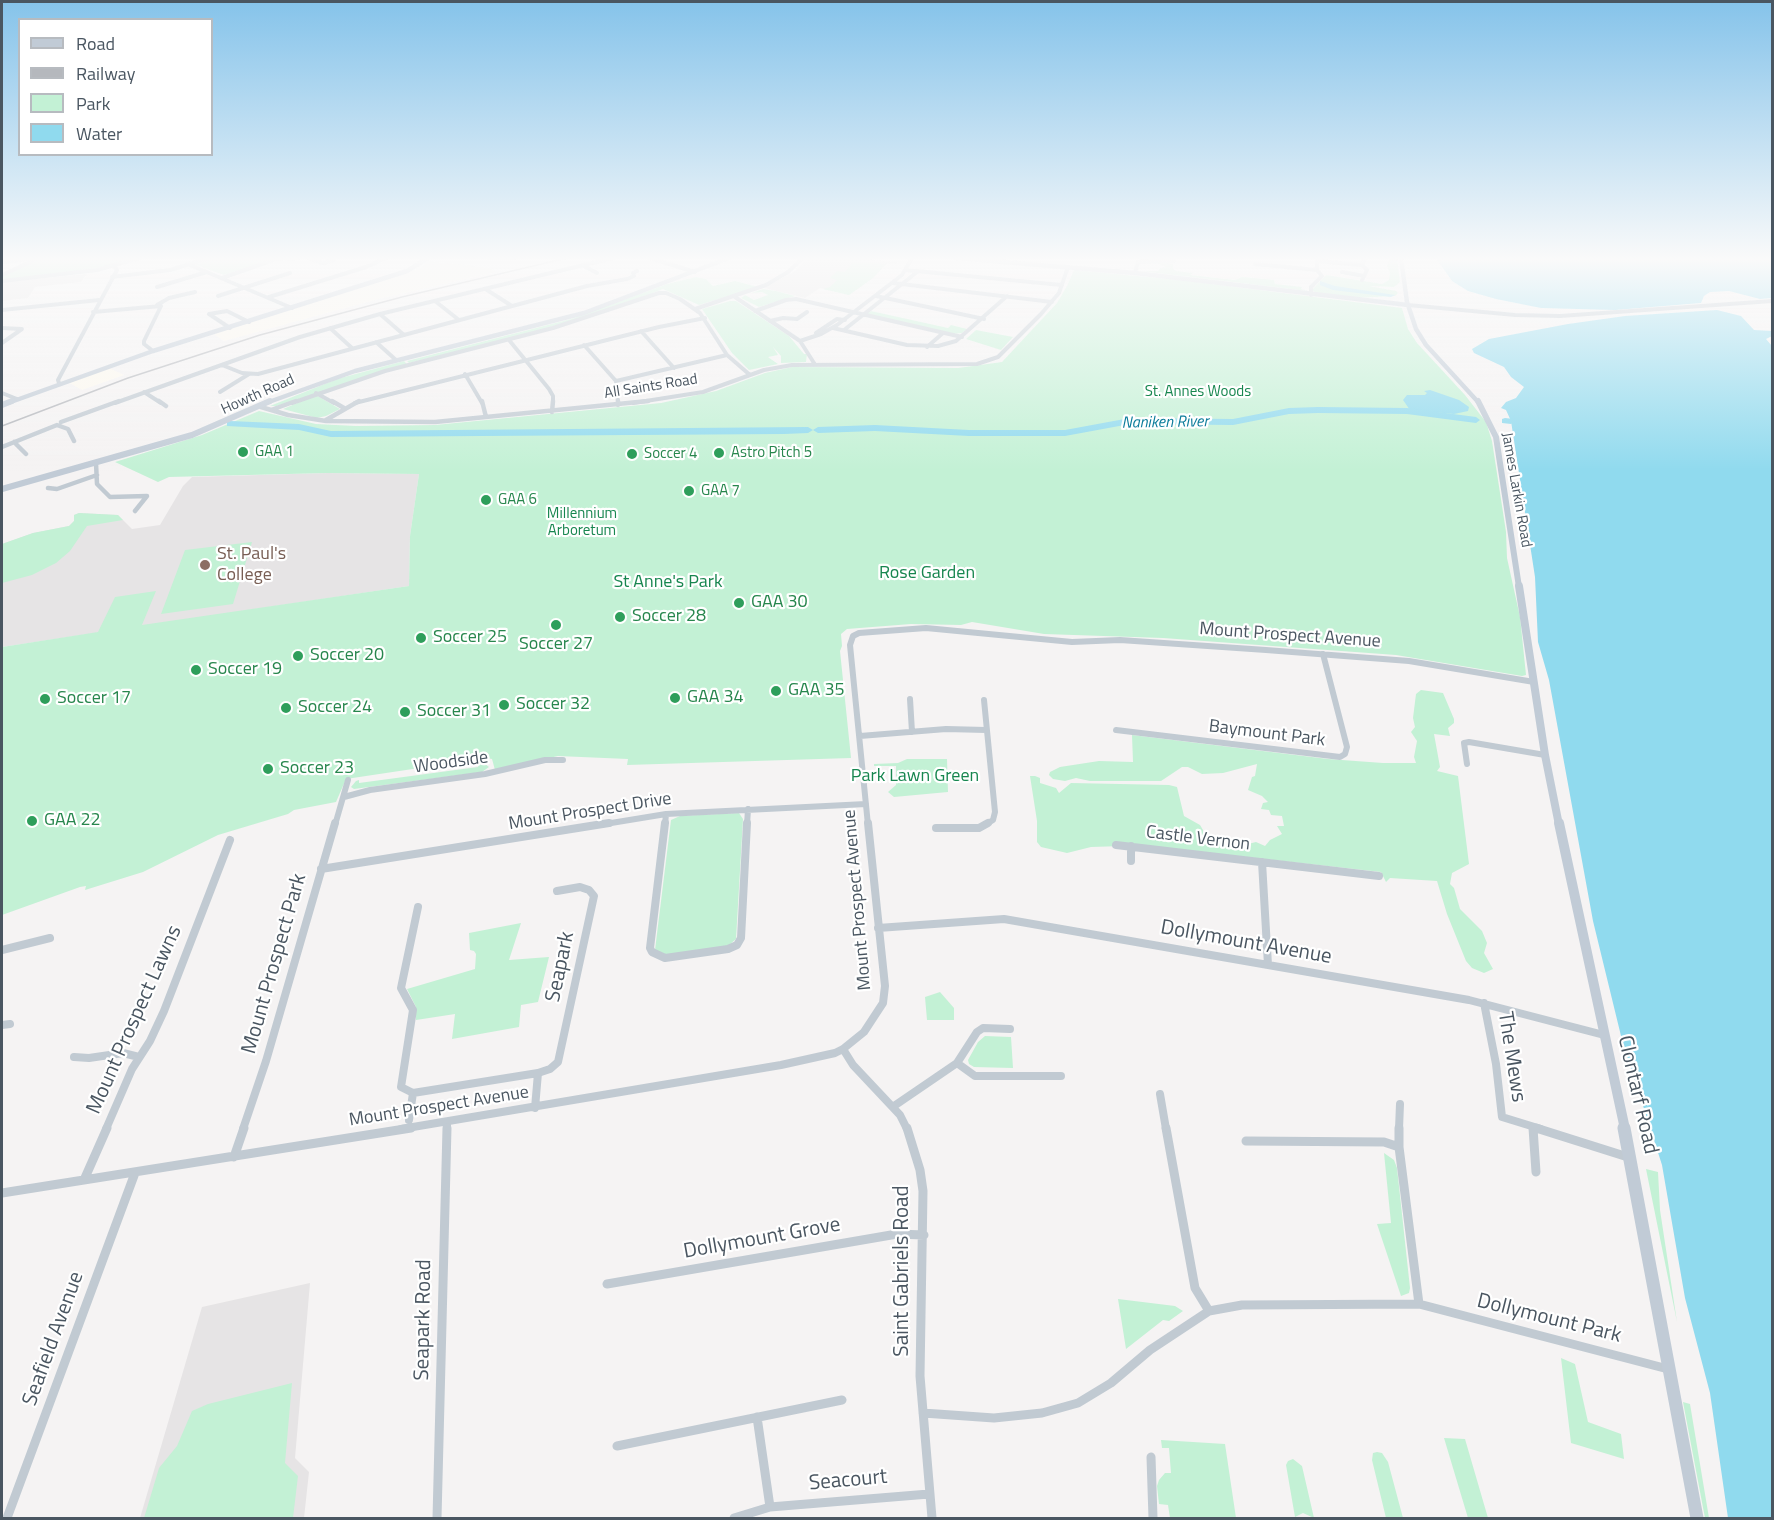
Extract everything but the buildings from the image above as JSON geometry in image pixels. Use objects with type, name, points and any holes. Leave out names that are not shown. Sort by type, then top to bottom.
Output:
[{"type":"main road","points":[[2,405],[153,351],[227,329]]},
{"type":"main road","name":"Howth Road","points":[[2,489],[192,435],[307,387],[396,360],[523,329]]},
{"type":"main road","name":"James Larkin Road","points":[[1416,329],[1422,340],[1478,401],[1496,437],[1534,682]]},
{"type":"main road","name":"Clontarf Road","points":[[1534,682],[1545,755],[1587,967],[1631,1158],[1697,1518]]},
{"type":"street","points":[[2,343],[22,329]]},
{"type":"street","points":[[59,383],[58,380],[84,329]]},
{"type":"street","points":[[150,329],[144,344],[153,351]]},
{"type":"street","points":[[61,422],[283,342],[327,329]]},
{"type":"street","points":[[331,329],[352,348]]},
{"type":"street","points":[[397,329],[404,335]]},
{"type":"street","points":[[220,392],[249,374],[426,329]]},
{"type":"street","name":"Howth Road","points":[[270,410],[316,393],[422,361],[550,329]]},
{"type":"street","points":[[326,421],[356,402],[651,329]]},
{"type":"street","points":[[712,329],[727,355],[750,375]]},
{"type":"street","points":[[782,329],[800,341],[814,363]]},
{"type":"street","points":[[819,335],[816,333],[822,329]]},
{"type":"street","points":[[800,341],[831,329]]},
{"type":"street","points":[[838,329],[907,345],[926,347],[949,344],[972,329]]},
{"type":"street","points":[[925,329],[962,337]]},
{"type":"street","name":"All Saints Road","points":[[261,407],[326,421],[414,423],[552,412],[692,394],[722,387],[750,375],[778,367],[814,363],[954,365],[985,362],[998,357],[1026,329]]},
{"type":"street","points":[[641,331],[674,368]]},
{"type":"street","points":[[926,347],[943,333]]},
{"type":"street","points":[[509,340],[553,396],[552,412]]},
{"type":"street","points":[[376,342],[396,360]]},
{"type":"street","points":[[584,345],[616,381],[618,405]]},
{"type":"street","points":[[616,381],[727,355]]},
{"type":"street","points":[[222,365],[249,374]]},
{"type":"street","points":[[465,374],[482,402],[486,417]]},
{"type":"street","points":[[144,392],[166,406]]},
{"type":"street","points":[[2,393],[17,399]]},
{"type":"street","name":"Howth Road","points":[[316,393],[344,408]]},
{"type":"street","points":[[2,447],[57,425],[68,429],[74,441]]},
{"type":"street","points":[[14,442],[26,454]]},
{"type":"street","points":[[96,463],[99,488],[110,497],[147,496],[135,511]]},
{"type":"street","points":[[48,488],[57,489],[97,475]]},
{"type":"street","name":"Mount Prospect Avenue","points":[[2,1193],[535,1108],[781,1065],[836,1053],[843,1049],[864,1032],[883,1003],[885,986],[850,645],[853,636],[860,633],[926,628],[1071,642],[1120,640],[1323,654],[1408,661],[1534,682]]},
{"type":"street","name":"Baymount Park","points":[[1116,730],[1340,757],[1345,754],[1347,747],[1323,654]]},
{"type":"street","points":[[910,699],[912,732]]},
{"type":"street","points":[[936,828],[979,828],[993,820],[995,812],[984,700]]},
{"type":"street","points":[[860,736],[946,729],[986,730]]},
{"type":"street","points":[[1467,764],[1464,743],[1469,742],[1545,755]]},
{"type":"street","name":"Woodside","points":[[344,797],[370,790],[485,774],[545,760],[562,760]]},
{"type":"street","name":"Mount Prospect Park","points":[[234,1157],[266,1061],[348,780]]},
{"type":"street","name":"Mount Prospect Drive","points":[[321,870],[666,814],[866,804]]},
{"type":"street","points":[[666,814],[650,948],[652,952],[665,958],[728,949],[737,945],[741,938],[748,809]]},
{"type":"street","name":"Mount Prospect Lawns","points":[[84,1180],[139,1057],[150,1041],[164,1011],[230,840]]},
{"type":"street","name":"Castle Vernon","points":[[1116,845],[1262,862],[1355,877],[1378,876]]},
{"type":"street","name":"Castle Vernon","points":[[1131,846],[1131,861]]},
{"type":"street","name":"Castle Vernon","points":[[1262,862],[1268,965]]},
{"type":"street","name":"Seapark","points":[[538,1073],[550,1069],[558,1062],[594,896],[589,890],[580,887],[557,891]]},
{"type":"street","points":[[418,907],[401,988],[413,1010],[401,1087],[413,1093],[538,1073],[535,1108]]},
{"type":"street","name":"Dollymount Avenue","points":[[878,928],[1004,920],[1484,1003],[1604,1035]]},
{"type":"street","points":[[2,950],[50,938]]},
{"type":"street","name":"The Mews","points":[[1484,1003],[1496,1064],[1502,1117],[1533,1126]]},
{"type":"street","points":[[894,1106],[957,1063],[976,1032],[983,1028],[1010,1029]]},
{"type":"street","name":"Saint Gabriels Road","points":[[843,1049],[853,1065],[894,1106],[907,1128],[916,1154],[923,1191],[924,1235],[920,1376],[932,1518]]},
{"type":"street","points":[[74,1057],[89,1058],[123,1053],[139,1057]]},
{"type":"street","points":[[957,1063],[975,1076],[1061,1076]]},
{"type":"street","points":[[409,1120],[413,1093]]},
{"type":"street","points":[[1160,1094],[1195,1288],[1209,1311]]},
{"type":"street","points":[[1400,1104],[1399,1147],[1419,1304]]},
{"type":"street","name":"Seapark Road","points":[[437,1518],[447,1122]]},
{"type":"street","points":[[1536,1172],[1533,1126],[1631,1158]]},
{"type":"street","points":[[1246,1141],[1384,1142],[1399,1147]]},
{"type":"street","name":"Seafield Avenue","points":[[7,1518],[135,1173]]},
{"type":"street","name":"Dollymount Grove","points":[[607,1284],[897,1233],[924,1235]]},
{"type":"street","name":"Dollymount Park","points":[[923,1413],[994,1418],[1042,1413],[1078,1403],[1111,1383],[1150,1350],[1209,1311],[1242,1305],[1419,1304],[1670,1369]]},
{"type":"street","points":[[617,1446],[842,1400]]},
{"type":"street","points":[[757,1417],[770,1507]]},
{"type":"street","points":[[1151,1457],[1153,1518]]},
{"type":"street","name":"Seacourt","points":[[734,1518],[770,1507],[929,1494]]},
{"type":"shaded area","points":[[230,329],[268,329],[224,341],[214,334]]},
{"type":"shaded area","points":[[109,368],[124,375],[82,390],[68,382]]},
{"type":"shaded area","name":"St. Paul's College","points":[[327,473],[419,474],[410,536],[409,586],[2,647],[2,544],[33,533],[69,526],[74,521],[74,515],[79,513],[118,515],[132,529],[160,525],[183,486],[192,477]]},
{"type":"shaded area","points":[[310,1283],[295,1458],[309,1472],[304,1518],[140,1518],[202,1307]]},
{"type":"green space","points":[[532,329],[544,329],[409,363],[407,361]]},
{"type":"green space","points":[[716,329],[778,329],[789,336],[804,354],[807,354],[806,362],[781,363],[781,356],[773,347],[778,355],[768,357],[778,364],[749,370],[732,353]]},
{"type":"green space","points":[[931,329],[967,329],[962,333],[953,334]]},
{"type":"green space","name":"St Anne's Park","points":[[1033,329],[1408,329],[1417,343],[1465,395],[1486,422],[1492,441],[1506,532],[1507,558],[1520,617],[1526,675],[1396,655],[1163,638],[1044,634],[972,622],[961,625],[911,624],[847,629],[841,634],[840,651],[851,758],[627,765],[628,759],[558,756],[495,770],[492,759],[486,758],[346,779],[336,802],[294,810],[288,814],[218,835],[143,872],[85,890],[86,886],[80,887],[2,915],[2,647],[98,632],[115,597],[156,591],[142,625],[409,586],[410,536],[419,474],[327,473],[169,477],[158,482],[115,462],[202,435],[259,411],[316,424],[435,425],[661,403],[716,391],[765,373],[792,367],[958,368],[1002,362]]},
{"type":"green space","points":[[976,330],[1013,337],[1001,350],[966,339]]},
{"type":"green space","points":[[404,361],[407,364],[277,406],[270,406],[337,379]]},
{"type":"green space","points":[[316,395],[340,409],[317,418],[283,409]]},
{"type":"green space","points":[[79,513],[118,515],[123,520],[87,526],[70,551],[56,563],[32,575],[2,583],[2,544],[33,533],[69,526],[74,521],[74,515]]},
{"type":"green space","points":[[252,542],[233,604],[161,614],[185,550]]},
{"type":"green space","points":[[1421,690],[1443,693],[1454,719],[1454,723],[1448,728],[1450,736],[1434,734],[1440,767],[1437,771],[1458,776],[1469,864],[1452,873],[1450,884],[1454,888],[1460,909],[1482,931],[1487,943],[1484,953],[1493,969],[1484,973],[1472,968],[1466,961],[1447,914],[1437,881],[1390,878],[1386,882],[1381,872],[1184,850],[1123,846],[1091,847],[1067,853],[1041,847],[1037,842],[1037,821],[1030,776],[1040,778],[1040,783],[1056,788],[1059,793],[1071,783],[1177,787],[1184,816],[1200,825],[1203,835],[1213,842],[1220,842],[1222,847],[1246,849],[1248,844],[1256,842],[1265,846],[1270,840],[1282,834],[1277,826],[1284,826],[1282,816],[1271,815],[1269,810],[1261,809],[1263,803],[1268,802],[1262,796],[1248,790],[1252,777],[1255,776],[1257,764],[1223,773],[1202,774],[1188,767],[1182,767],[1161,781],[1090,781],[1076,778],[1065,781],[1053,779],[1049,775],[1050,772],[1060,767],[1099,761],[1133,762],[1132,735],[1328,759],[1416,763],[1414,757],[1417,741],[1411,732],[1415,727],[1413,718],[1416,694]]},
{"type":"green space","name":"Park Lawn Green","points":[[907,759],[947,759],[948,792],[894,797],[888,792],[896,785],[896,766],[874,766],[874,764],[898,763]]},
{"type":"green space","points":[[479,764],[489,767],[482,772],[354,789],[351,787],[359,780],[359,783],[478,767]]},
{"type":"green space","points":[[739,813],[743,819],[736,939],[728,946],[666,956],[655,950],[671,820],[680,816]]},
{"type":"green space","points":[[521,923],[509,960],[549,957],[538,1002],[521,1005],[519,1027],[452,1039],[455,1014],[416,1020],[416,1007],[407,989],[475,969],[476,954],[470,950],[469,933]]},
{"type":"green space","points":[[940,992],[954,1008],[954,1020],[927,1020],[925,997]]},
{"type":"green space","points":[[985,1036],[1011,1037],[1013,1068],[974,1067],[969,1064],[968,1060],[978,1042]]},
{"type":"green space","points":[[1384,1153],[1394,1160],[1397,1168],[1410,1288],[1409,1293],[1401,1296],[1377,1224],[1391,1223]]},
{"type":"green space","points":[[1646,1169],[1658,1172],[1660,1210],[1677,1322]]},
{"type":"green space","points":[[1118,1299],[1175,1306],[1183,1311],[1169,1321],[1163,1320],[1126,1349]]},
{"type":"green space","points":[[1561,1358],[1575,1364],[1588,1422],[1621,1434],[1624,1459],[1571,1443]]},
{"type":"green space","points":[[292,1383],[285,1463],[298,1476],[293,1518],[144,1518],[159,1468],[177,1446],[192,1411],[208,1404]]},
{"type":"green space","points":[[1683,1402],[1690,1404],[1709,1518],[1705,1518]]},
{"type":"green space","points":[[1444,1438],[1465,1439],[1488,1518],[1468,1518]]},
{"type":"green space","points":[[1161,1440],[1225,1444],[1236,1518],[1170,1518],[1168,1505],[1159,1504],[1157,1486],[1159,1480],[1165,1473],[1171,1473],[1169,1448],[1162,1448]]},
{"type":"green space","points":[[1373,1453],[1382,1453],[1388,1462],[1403,1518],[1386,1518],[1372,1460]]},
{"type":"green space","points":[[1293,1459],[1302,1466],[1314,1518],[1303,1513],[1295,1517],[1286,1465]]},
{"type":"water","points":[[1542,329],[1753,329],[1772,331],[1772,336],[1766,339],[1772,346],[1772,1518],[1728,1518],[1710,1393],[1685,1298],[1662,1165],[1622,1040],[1593,921],[1549,680],[1538,642],[1535,577],[1511,421],[1506,410],[1501,408],[1506,402],[1516,398],[1524,387],[1511,377],[1504,367],[1474,353],[1472,349],[1489,339]]},
{"type":"water","points":[[1430,390],[1459,400],[1469,407],[1468,411],[1454,414],[1410,410],[1403,400],[1407,395],[1425,395],[1427,393],[1424,391]]},
{"type":"waterway","name":"Naniken River","points":[[818,430],[875,428],[969,433],[1065,433],[1130,421],[1233,422],[1289,411],[1318,410],[1407,411],[1476,420]]},
{"type":"waterway","name":"Naniken River","points":[[1505,421],[1511,421]]},
{"type":"waterway","points":[[230,424],[299,427],[331,434],[782,431]]},
{"type":"waterway","points":[[784,431],[808,430]]},
{"type":"railway","points":[[2,426],[128,378],[283,329]]},
{"type":"place","name":"GAA 1","points":[[243,452]]},
{"type":"place","name":"Astro Pitch 5","points":[[719,453]]},
{"type":"place","name":"Soccer 4","points":[[632,454]]},
{"type":"place","name":"GAA 7","points":[[689,491]]},
{"type":"place","name":"GAA 6","points":[[486,500]]},
{"type":"place","name":"St. Paul's College","points":[[205,565]]},
{"type":"place","name":"GAA 30","points":[[739,603]]},
{"type":"place","name":"Soccer 28","points":[[620,617]]},
{"type":"place","name":"Soccer 27","points":[[556,625]]},
{"type":"place","name":"Soccer 25","points":[[421,638]]},
{"type":"place","name":"Soccer 20","points":[[298,656]]},
{"type":"place","name":"Soccer 19","points":[[196,670]]},
{"type":"place","name":"GAA 35","points":[[776,691]]},
{"type":"place","name":"GAA 34","points":[[675,698]]},
{"type":"place","name":"Soccer 17","points":[[45,699]]},
{"type":"place","name":"Soccer 32","points":[[504,705]]},
{"type":"place","name":"Soccer 24","points":[[286,708]]},
{"type":"place","name":"Soccer 31","points":[[405,712]]},
{"type":"place","name":"Soccer 23","points":[[268,769]]},
{"type":"place","name":"GAA 22","points":[[32,821]]},
{"type":"park label","name":"St. Annes Woods","points":[[1198,392]]},
{"type":"park label","name":"Millennium Arboretum","points":[[582,522]]},
{"type":"park label","name":"Rose Garden","points":[[927,574]]}]
